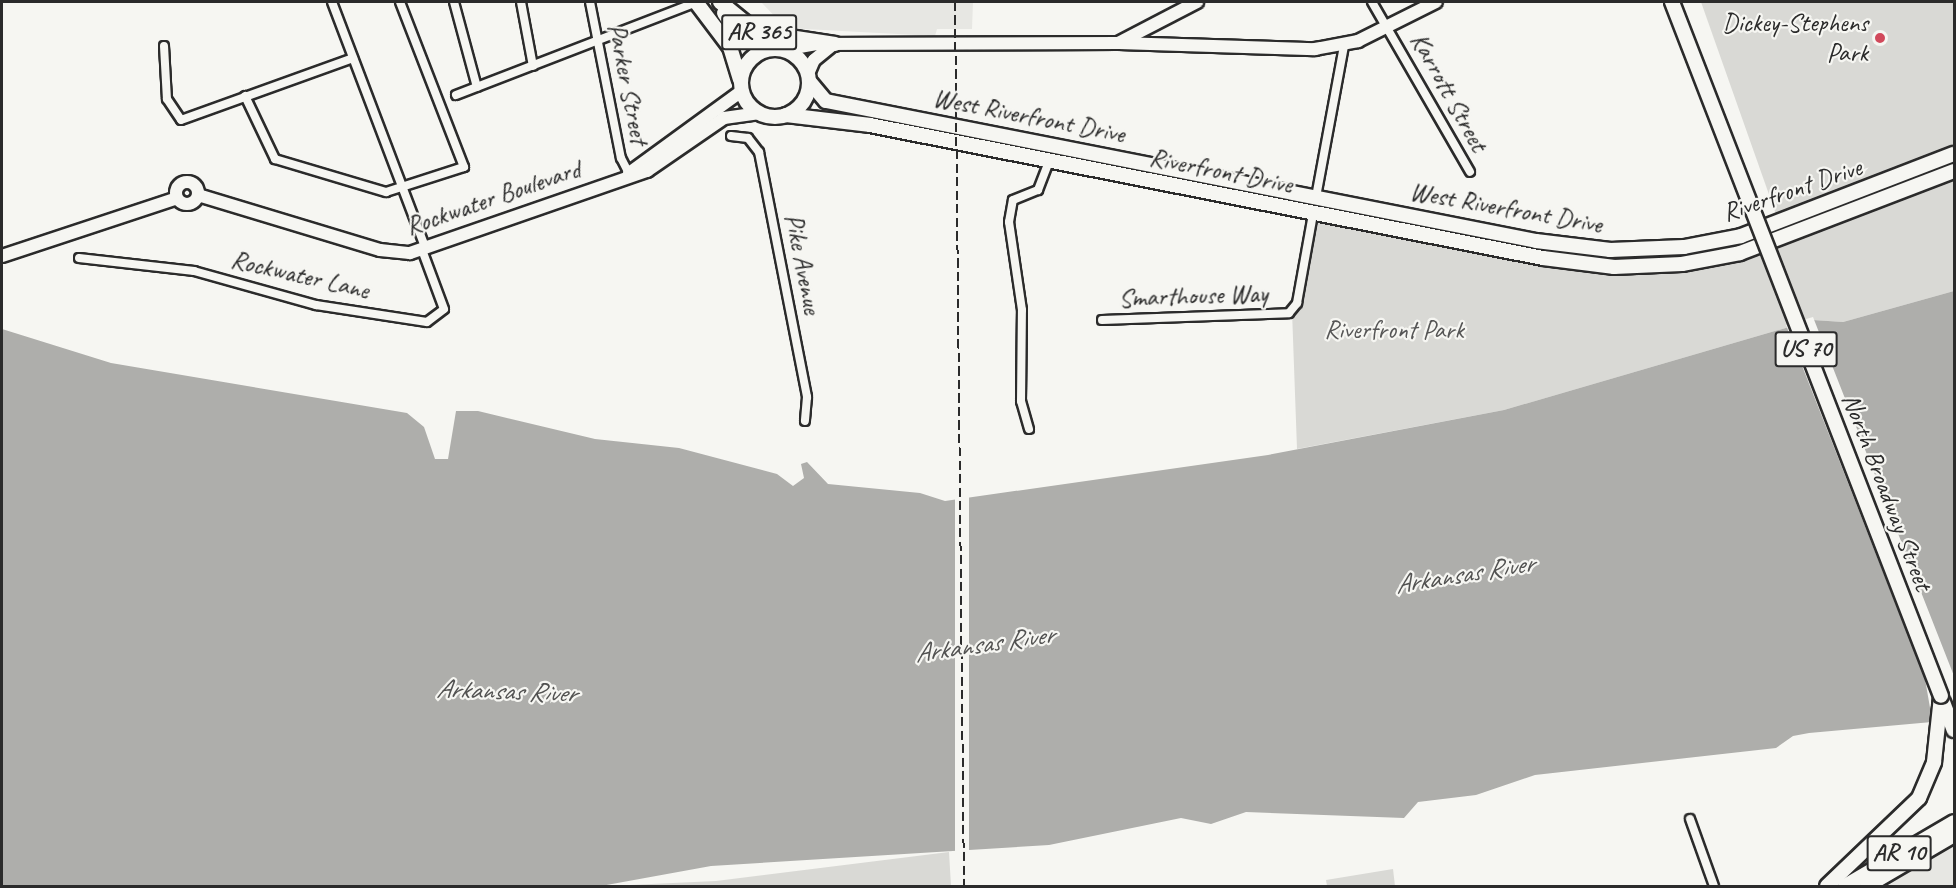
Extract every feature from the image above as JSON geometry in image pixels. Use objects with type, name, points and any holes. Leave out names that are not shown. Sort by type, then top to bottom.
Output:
[{"type":"main road","name":"AR 365","points":[[697,2],[730,47],[741,88],[760,113]]},
{"type":"main road","name":"AR 365","points":[[719,2],[757,32],[836,44]]},
{"type":"main road","points":[[719,2],[739,36],[779,49],[808,77]]},
{"type":"main road","name":"North Broadway Street","points":[[1672,2],[1954,730]]},
{"type":"main road","points":[[741,88],[752,57],[779,49]]},
{"type":"main road","name":"AR 365","points":[[786,115],[800,105],[808,77]]},
{"type":"main road","name":"West Riverfront Drive","points":[[808,77],[826,101],[1560,245],[1640,250]]},
{"type":"main road","points":[[760,113],[786,115]]},
{"type":"main road","name":"Riverfront Drive","points":[[786,115],[1049,161],[1562,261],[1648,266],[1703,261],[1774,243],[1954,171]]},
{"type":"main road","name":"Riverfront Drive","points":[[1640,250],[1706,244],[1760,230],[1954,154]]},
{"type":"main road","points":[[1313,214],[1316,197]]},
{"type":"main road","points":[[1827,886],[1918,798],[1934,762],[1941,696]]},
{"type":"main road","name":"AR 10","points":[[1845,886],[1954,822]]},
{"type":"main road","name":"AR 10","points":[[1867,886],[1954,836]]},
{"type":"street","points":[[332,2],[424,250]]},
{"type":"street","points":[[245,96],[275,159],[386,192],[403,191],[464,167],[400,2]]},
{"type":"street","points":[[454,2],[477,87]]},
{"type":"street","points":[[521,2],[533,66]]},
{"type":"street","name":"Parker Street","points":[[590,2],[621,158],[629,174]]},
{"type":"street","points":[[456,95],[697,2]]},
{"type":"street","points":[[1119,43],[1197,2]]},
{"type":"street","name":"Karrott Street","points":[[1372,2],[1470,172]]},
{"type":"street","name":"AR 365","points":[[808,77],[815,59],[836,44],[1119,43],[1344,46],[1436,2]]},
{"type":"street","points":[[779,49],[836,44]]},
{"type":"street","points":[[164,46],[167,99],[181,120],[353,58]]},
{"type":"street","points":[[1316,197],[1344,46]]},
{"type":"street","name":"Rockwater Boulevard","points":[[629,174],[741,88]]},
{"type":"street","name":"Rockwater Boulevard","points":[[2,256],[177,198],[189,204],[198,195],[380,250],[424,250],[653,167],[724,117],[760,113]]},
{"type":"street","name":"Pike Avenue","points":[[731,136],[748,138],[759,152],[807,398],[805,420]]},
{"type":"street","points":[[1029,429],[1021,401],[1022,310],[1009,222],[1013,200],[1038,190],[1049,161]]},
{"type":"street","name":"Smarthouse Way","points":[[1102,320],[1288,313],[1297,303],[1313,214]]},
{"type":"street","name":"Rockwater Lane","points":[[79,258],[194,271],[316,305],[427,322],[444,309],[424,250]]},
{"type":"street","points":[[1690,819],[1714,886]]},
{"type":"shaded area","points":[[761,2],[973,2],[972,29],[937,29],[935,36],[786,28]]},
{"type":"shaded area","points":[[1954,844],[1954,886],[1879,886]]},
{"type":"green space","name":"Dickey-Stephens Park","points":[[1701,2],[1954,2],[1954,147],[1778,220]]},
{"type":"green space","name":"Riverfront Park","points":[[1954,172],[1954,291],[1843,322],[1813,320],[1504,410],[1297,449],[1292,311],[1313,214],[1543,258],[1648,266],[1747,251]]},
{"type":"green space","points":[[949,852],[951,886],[608,886],[716,881]]},
{"type":"green space","points":[[1393,869],[1395,886],[1327,886],[1326,880]]},
{"type":"water","name":"Arkansas River","points":[[1954,291],[1954,714],[1932,722],[1809,733],[1793,736],[1776,748],[1535,775],[1476,795],[1418,802],[1404,818],[1246,812],[1211,824],[1181,818],[1049,845],[711,866],[601,886],[2,886],[2,329],[111,363],[407,413],[424,427],[435,459],[448,459],[456,411],[478,411],[595,439],[679,448],[777,474],[793,486],[804,478],[801,464],[807,462],[828,484],[920,493],[945,501],[1268,455],[1504,410],[1813,320],[1843,322]]},
{"type":"pier","points":[[1813,317],[1954,676],[1954,717],[1933,725],[1925,679],[1786,325]]},
{"type":"pier","points":[[955,495],[969,495],[969,853],[955,853]]},
{"type":"railway","points":[[955,2],[964,886]]},
{"type":"place","name":"Dickey-Stephens Park","points":[[1880,38]]}]
